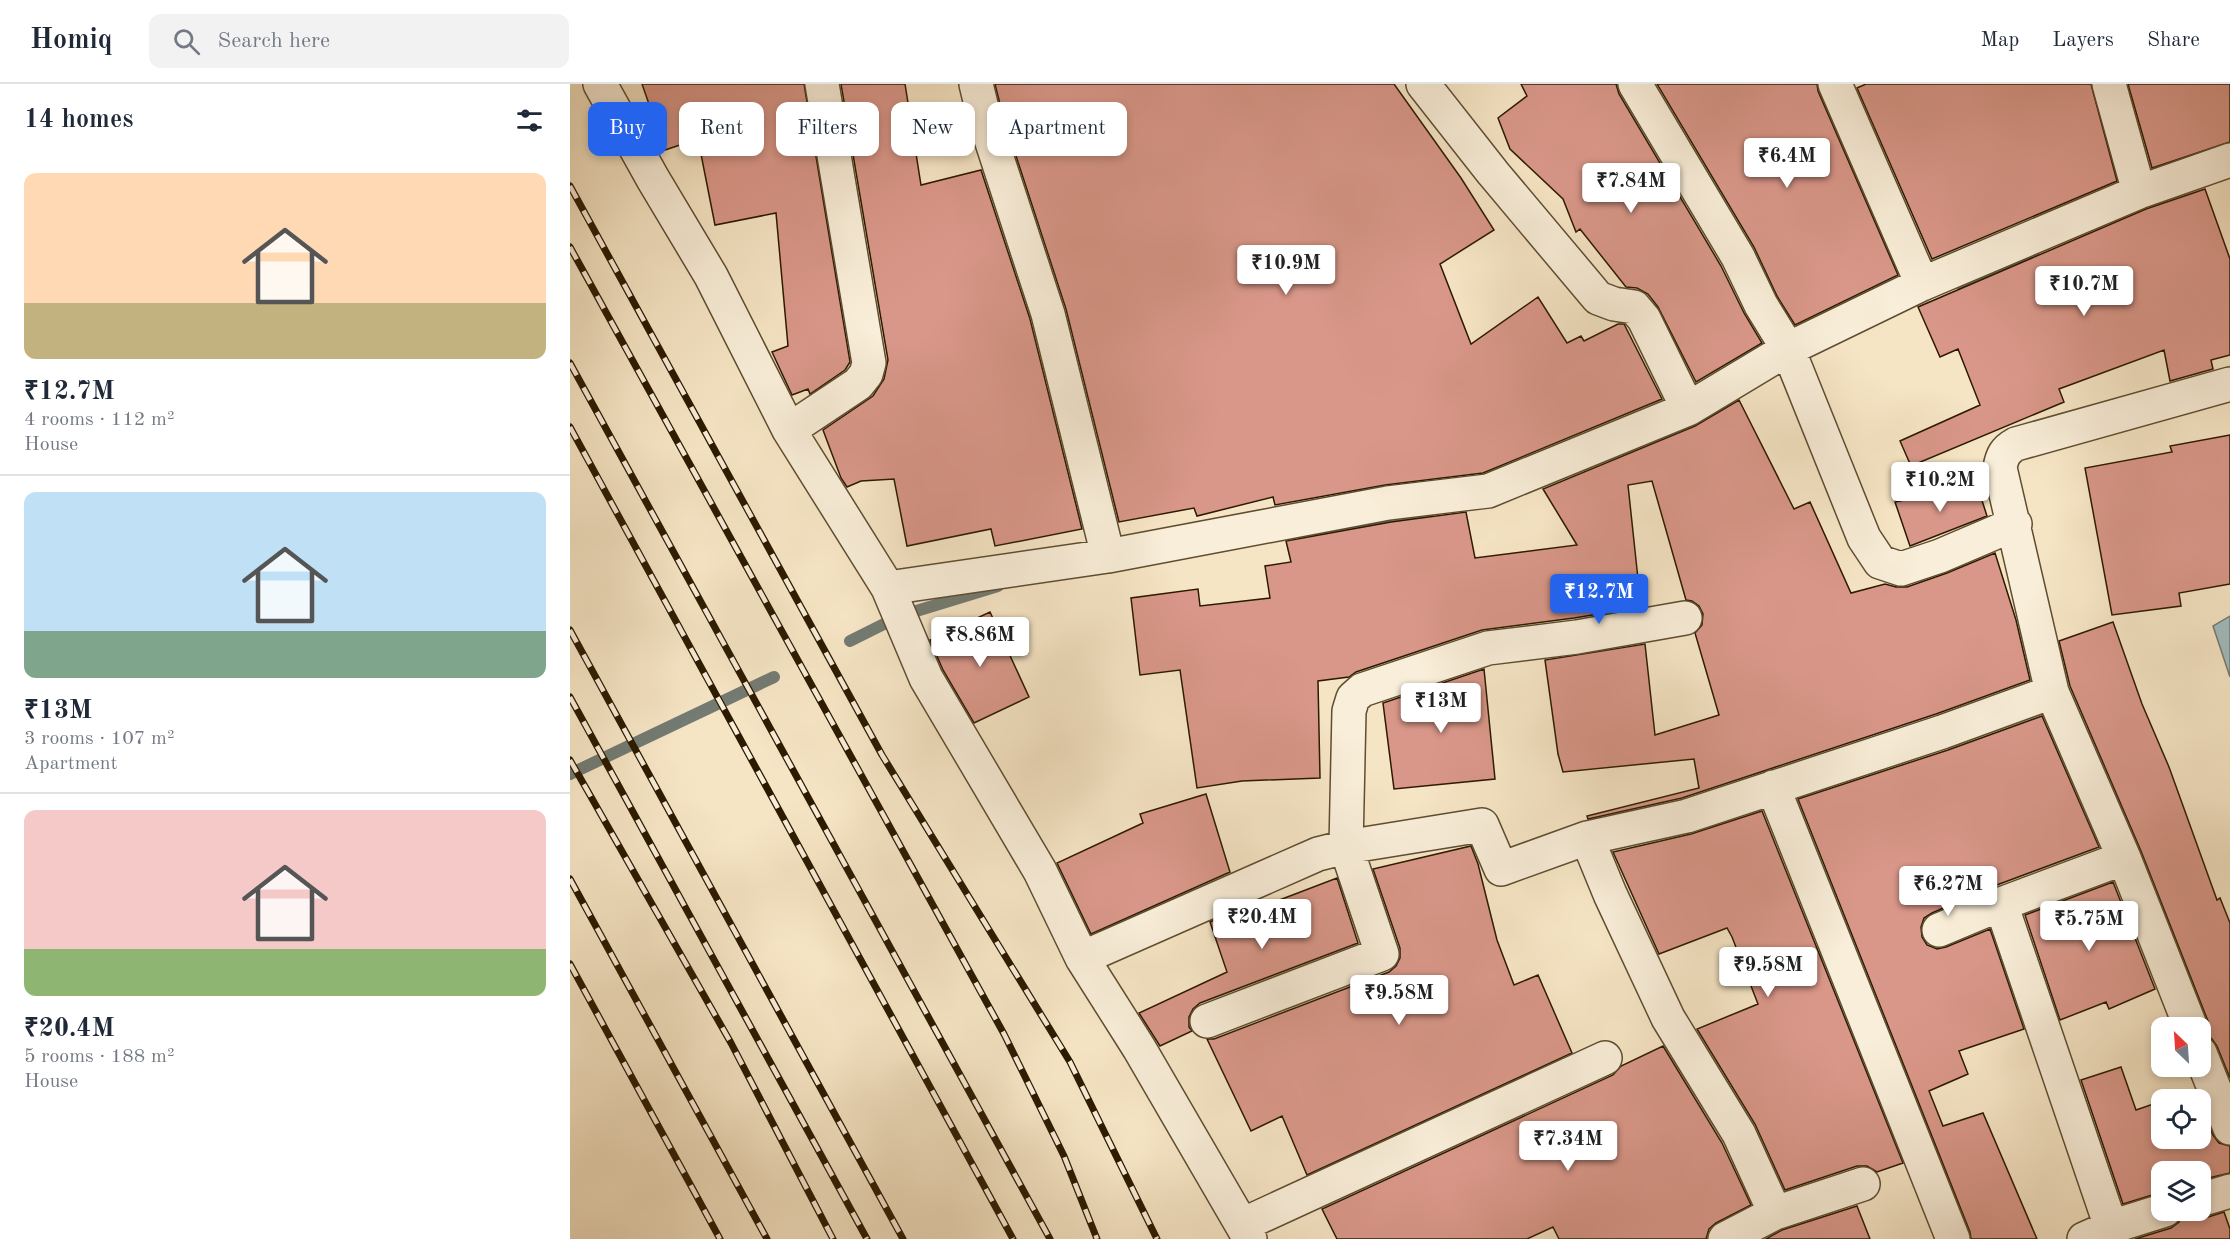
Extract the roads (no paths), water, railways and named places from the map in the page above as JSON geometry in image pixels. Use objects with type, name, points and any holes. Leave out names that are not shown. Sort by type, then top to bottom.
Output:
[{"type":"street","points":[[600,84],[711,276],[789,430],[888,588],[926,678],[1040,871],[1082,958],[1139,1048],[1246,1232],[1605,1058]]},
{"type":"street","points":[[789,430],[858,384],[866,374],[869,363],[822,84]]},
{"type":"street","points":[[976,84],[985,122],[1048,314],[1108,556]]},
{"type":"street","points":[[1423,84],[1493,173],[1598,298],[1614,304],[1634,307],[1644,319],[1688,409]]},
{"type":"street","points":[[1635,84],[1738,257],[1761,305],[1788,349],[1864,538],[1880,562],[1901,569],[1940,556],[2015,524]]},
{"type":"street","points":[[1835,84],[1922,284]]},
{"type":"street","points":[[2109,84],[2139,192]]},
{"type":"street","points":[[888,588],[1108,556],[1388,503],[1488,491],[1688,409],[1788,349],[1922,284],[2139,192],[2230,160]]},
{"type":"street","points":[[2187,1017],[2124,858],[2052,692],[2015,524],[2000,468],[2006,449],[2016,444],[2230,384]]},
{"type":"street","points":[[1208,1021],[1382,954],[1346,847],[1348,711],[1353,698],[1362,690],[1488,648],[1577,637],[1685,618]]},
{"type":"street","points":[[1082,958],[1318,854],[1346,847],[1482,825],[1501,869],[1587,838],[1687,816],[1942,732],[2052,692]]},
{"type":"street","points":[[1773,788],[1953,1239]]},
{"type":"street","points":[[1587,838],[1610,894],[1668,1018],[1739,1134],[1775,1213]]},
{"type":"street","points":[[1939,930],[2124,858]]},
{"type":"street","points":[[2001,904],[2098,1233],[2151,1215]]},
{"type":"street","points":[[2210,1077],[2230,1128]]},
{"type":"street","points":[[1725,1239],[1775,1213],[1863,1184]]},
{"type":"street","points":[[2211,1197],[2230,1191]]},
{"type":"water","points":[[2230,616],[2230,677],[2213,626]]},
{"type":"waterway","points":[[1961,284],[1993,273],[2033,254]]},
{"type":"waterway","points":[[1304,534],[1357,529],[1429,513]]},
{"type":"waterway","points":[[850,641],[900,616],[998,586]]},
{"type":"waterway","points":[[570,774],[774,677]]},
{"type":"railway","points":[[570,186],[882,755],[1070,1062],[1157,1239]]},
{"type":"railway","points":[[570,247],[1004,1034],[1064,1156],[1097,1239]]},
{"type":"railway","points":[[570,363],[1050,1239]]},
{"type":"railway","points":[[570,427],[1013,1239]]},
{"type":"railway","points":[[570,630],[903,1239]]},
{"type":"railway","points":[[570,697],[867,1239]]},
{"type":"railway","points":[[570,760],[731,1043],[833,1239]]},
{"type":"railway","points":[[570,879],[767,1239]]},
{"type":"railway","points":[[570,964],[720,1239]]}]
